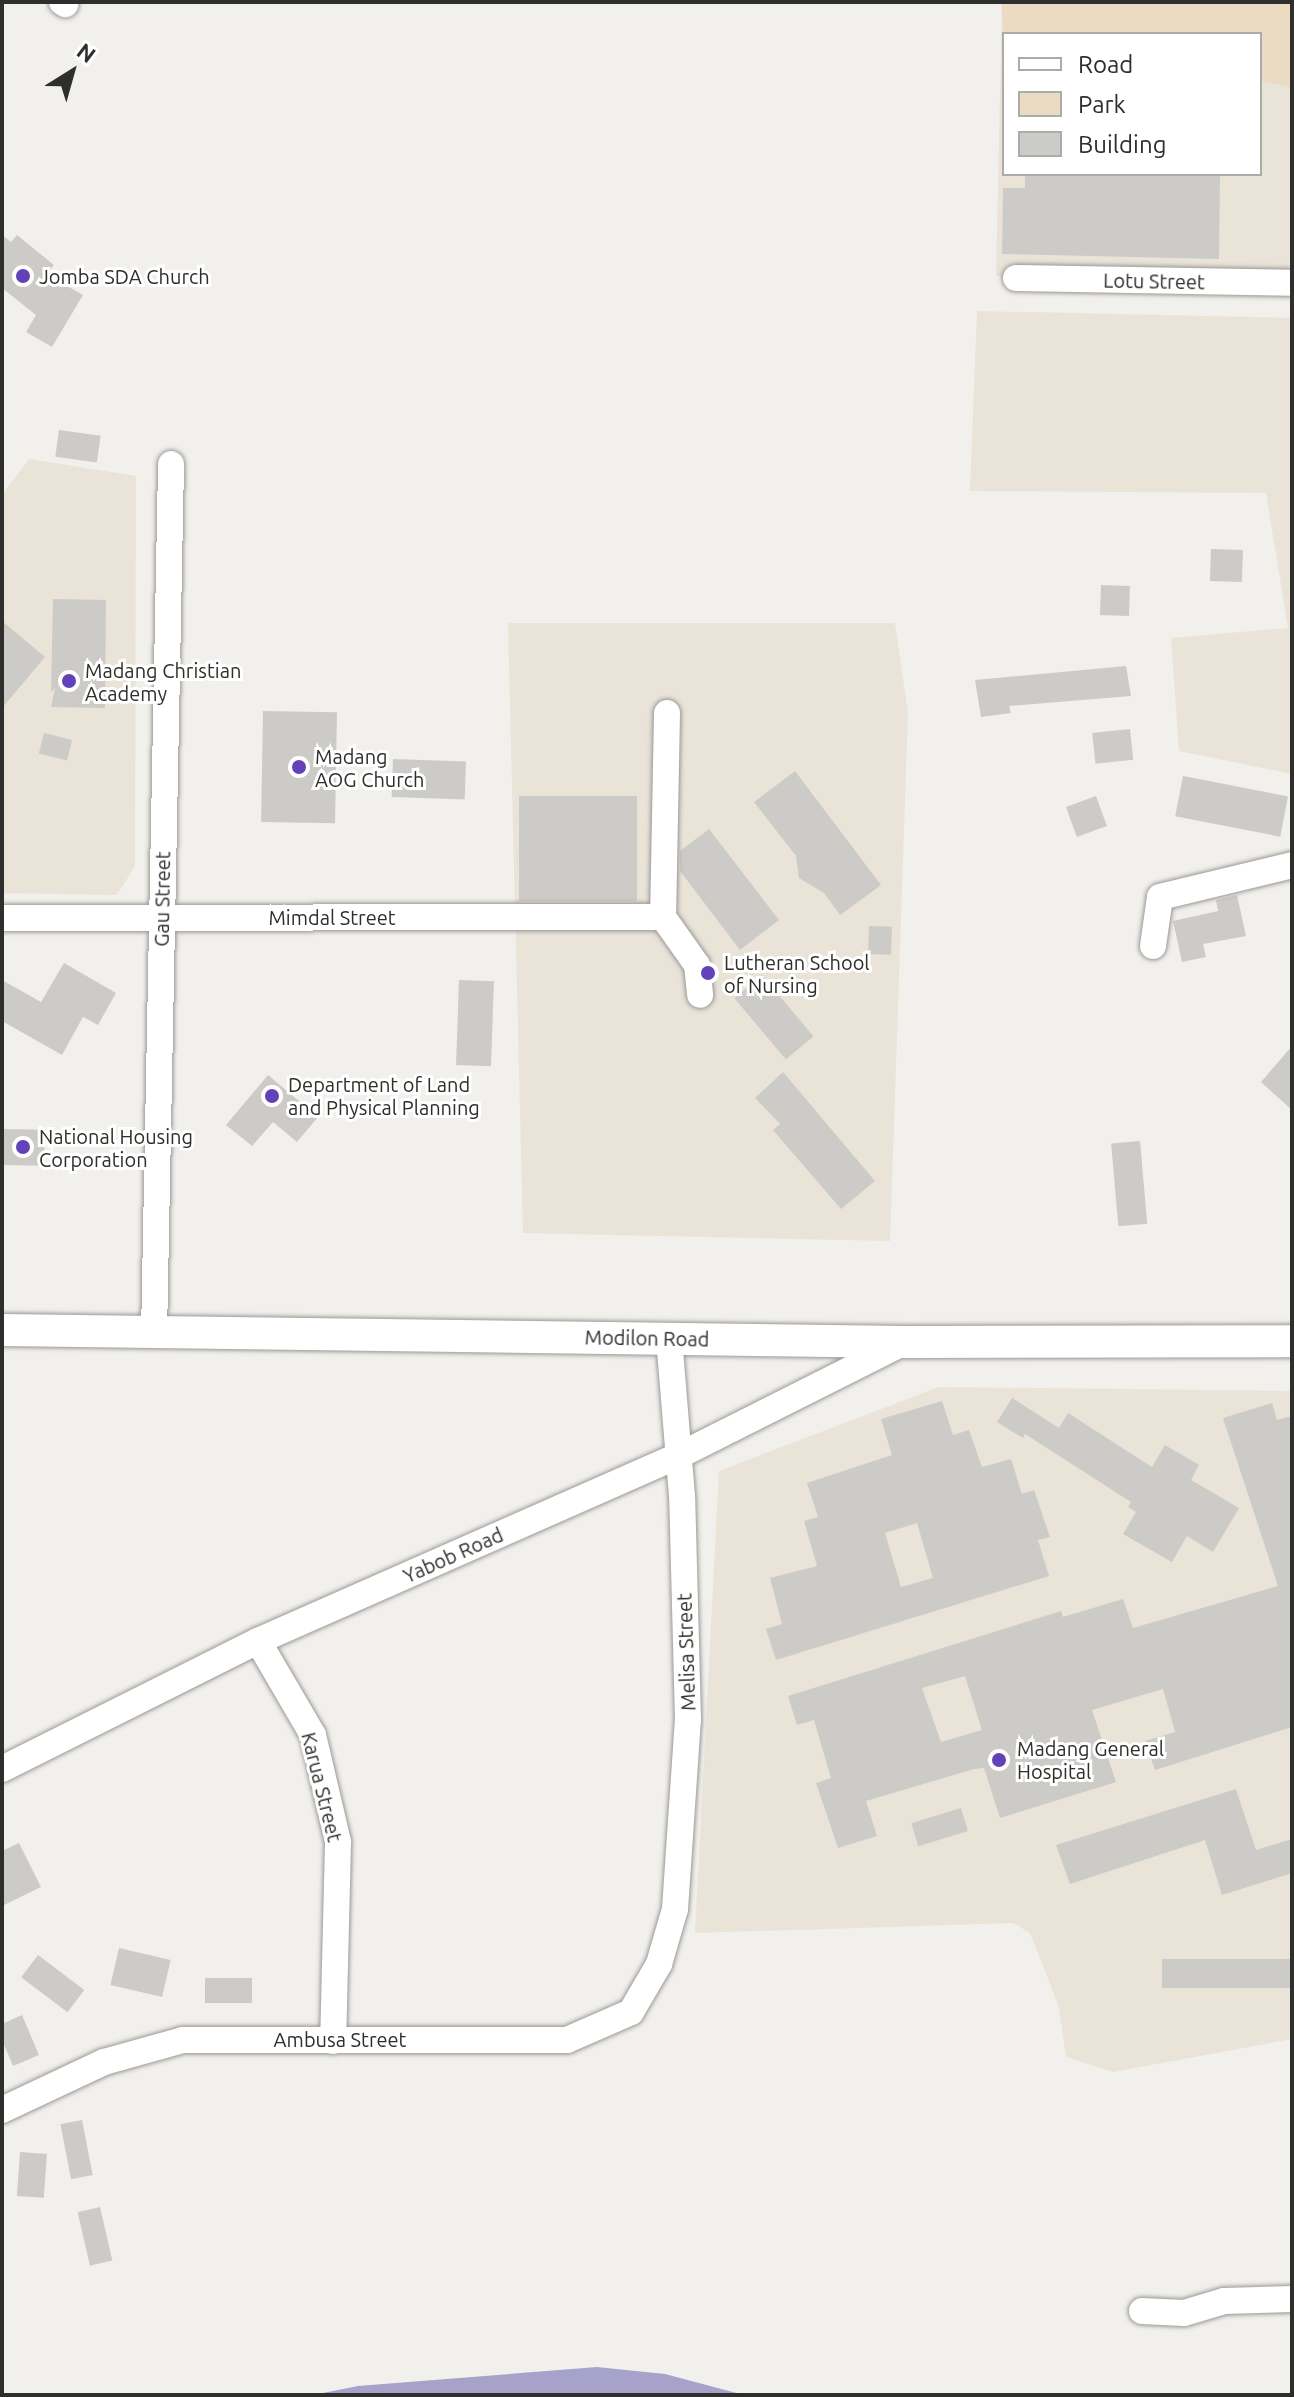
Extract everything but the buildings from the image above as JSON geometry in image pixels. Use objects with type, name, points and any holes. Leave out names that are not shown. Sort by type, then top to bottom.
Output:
[{"type":"main road","name":"Modilon Road","points":[[2,1330],[154,1335],[905,1342],[1292,1341]]},
{"type":"street","name":"Lotu Street","points":[[1016,278],[1292,283]]},
{"type":"street","name":"Gau Street","points":[[154,1335],[171,464]]},
{"type":"street","points":[[667,713],[663,917],[697,965],[700,995]]},
{"type":"street","points":[[1153,946],[1160,897],[1292,865]]},
{"type":"street","name":"Mimdal Street","points":[[2,918],[663,917]]},
{"type":"street","name":"Melisa Street","points":[[659,1964],[675,1909],[688,1720],[682,1496],[676,1457],[669,1338]]},
{"type":"street","name":"Yabob Road","points":[[2,1769],[258,1641],[676,1457],[905,1342]]},
{"type":"street","name":"Karua Street","points":[[258,1641],[313,1735],[338,1842],[333,2041]]},
{"type":"street","name":"Ambusa Street","points":[[2,2110],[104,2062],[183,2040],[567,2040],[631,2012],[659,1964]]},
{"type":"street","points":[[1142,2311],[1184,2313],[1224,2301],[1292,2299]]},
{"type":"shaded area","points":[[1002,2],[1292,2],[1292,293],[996,276]]},
{"type":"shaded area","points":[[977,311],[1292,318],[1292,774],[1179,751],[1171,638],[1288,628],[1266,493],[970,491]]},
{"type":"shaded area","name":"Madang Christian Academy","points":[[29,459],[136,476],[135,866],[117,895],[2,893],[2,495]]},
{"type":"shaded area","name":"Lutheran School of Nursing","points":[[508,623],[895,623],[908,713],[890,1241],[523,1233]]},
{"type":"shaded area","name":"Madang General Hospital","points":[[939,1387],[1292,1391],[1292,2039],[1113,2072],[1066,2057],[1059,2007],[1030,1933],[1013,1923],[695,1933],[719,1471]]},
{"type":"shaded area","points":[[597,2367],[665,2374],[744,2395],[313,2395],[358,2386]]},
{"type":"green space","points":[[1001,2],[1292,2],[1292,87],[1262,81],[1262,32],[1004,32]]},
{"type":"place","name":"Jomba SDA Church","points":[[23,276]]},
{"type":"place","name":"Madang Christian Academy","points":[[69,681]]},
{"type":"place","name":"Madang AOG Church","points":[[299,767]]},
{"type":"place","name":"Lutheran School of Nursing","points":[[708,973]]},
{"type":"place","name":"Department of Land and Physical Planning","points":[[272,1096]]},
{"type":"place","name":"National Housing Corporation","points":[[23,1147]]},
{"type":"place","name":"Madang General Hospital","points":[[999,1760]]}]
